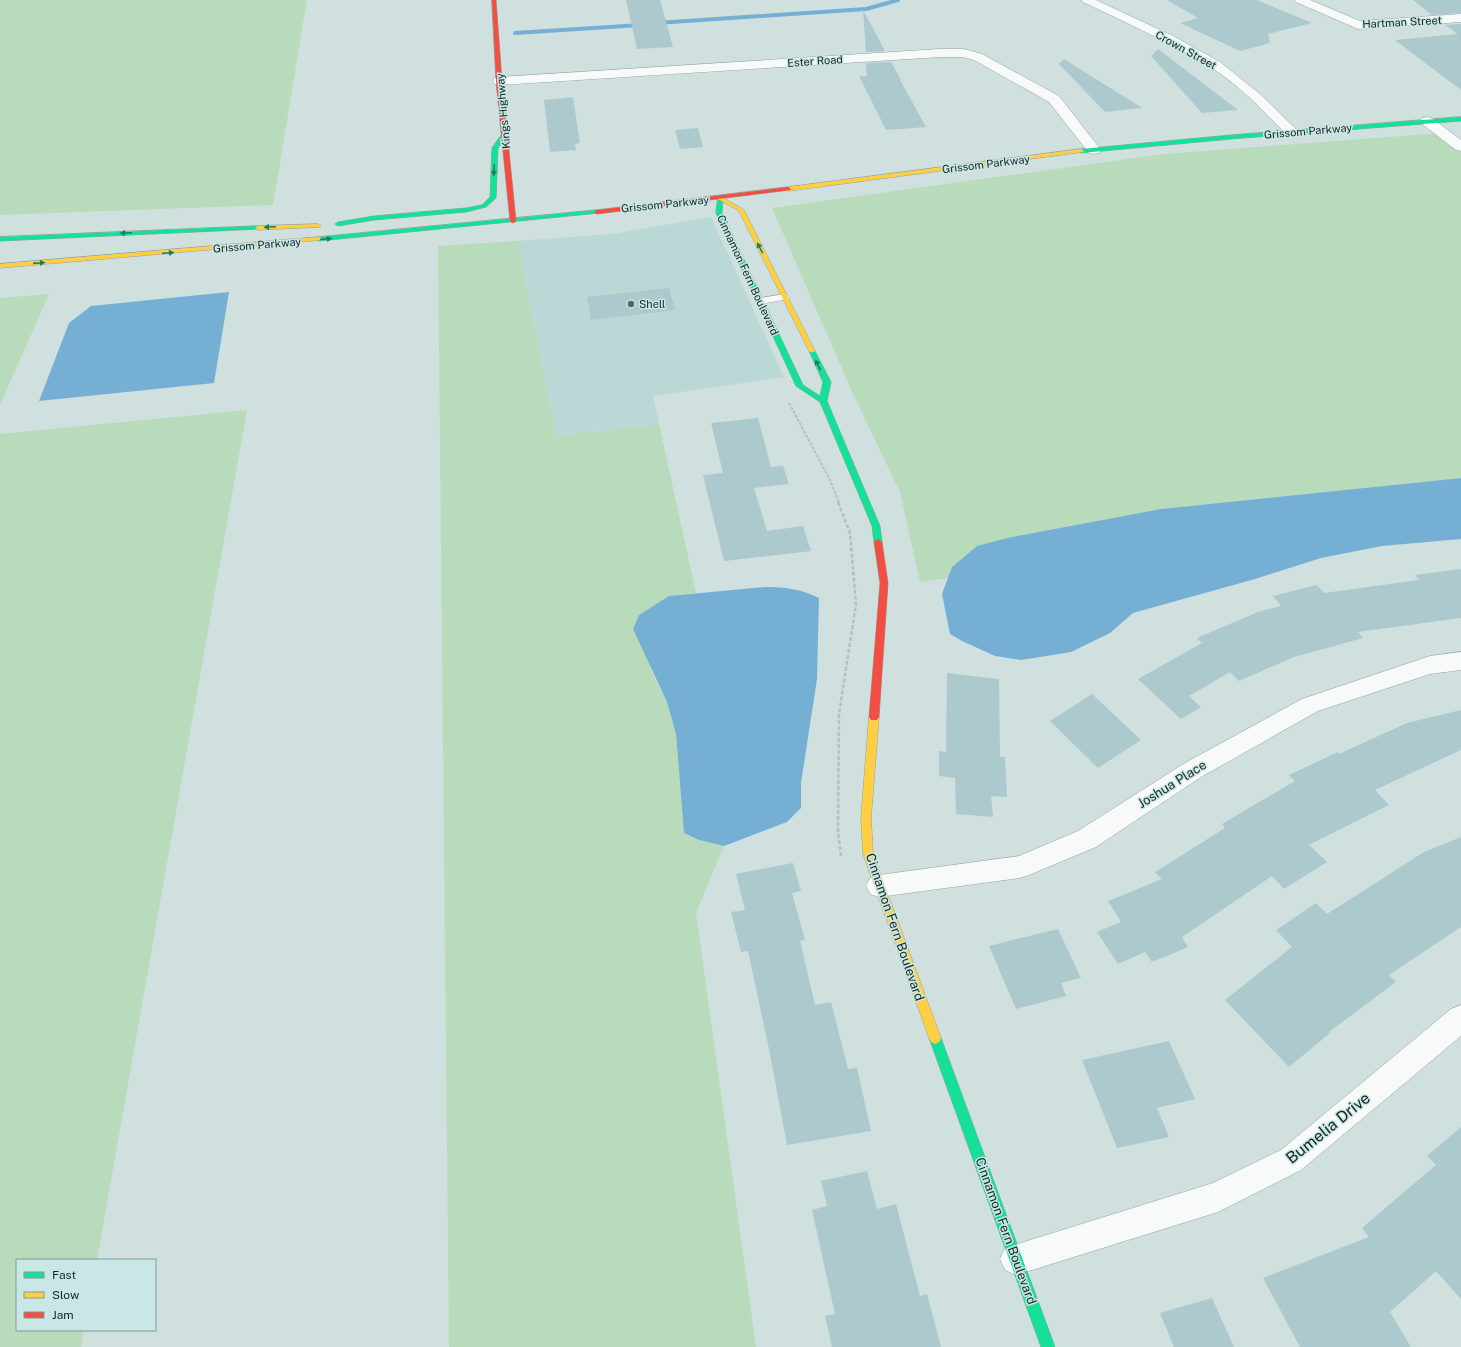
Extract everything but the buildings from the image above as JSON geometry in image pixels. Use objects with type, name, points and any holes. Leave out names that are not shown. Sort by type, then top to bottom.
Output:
[{"type":"main road","name":"Kings Highway","points":[[494,0],[513,222]]},
{"type":"main road","name":"Grissom Parkway","points":[[0,266],[193,251],[513,222],[720,198],[1094,150],[1292,132],[1461,119]]},
{"type":"main road","points":[[322,226],[374,218],[466,210],[484,206],[494,198],[495,148],[505,134]]},
{"type":"main road","name":"Cinnamon Fern Boulevard","points":[[824,401],[800,386],[719,212],[720,198],[741,210],[827,382],[824,401],[876,526],[884,583],[866,818],[868,854],[878,886],[1048,1347]]},
{"type":"main road","name":"Grissom Parkway","points":[[0,239],[322,226],[513,222]]},
{"type":"street","name":"Crown Street","points":[[1087,0],[1177,43],[1217,66],[1259,100],[1292,132]]},
{"type":"street","name":"Hartman Street","points":[[1300,0],[1358,25],[1461,18]]},
{"type":"street","name":"Ester Road","points":[[500,81],[940,53],[964,53],[978,57],[1054,100],[1094,150]]},
{"type":"street","points":[[1427,122],[1461,147]]},
{"type":"street","name":"Joshua Place","points":[[878,886],[1020,867],[1087,839],[1193,770],[1310,705],[1430,665],[1461,661]]},
{"type":"street","name":"Bumelia Drive","points":[[1016,1259],[1218,1197],[1291,1160],[1461,1018]]},
{"type":"lane","points":[[760,301],[785,297]]},
{"type":"path","points":[[786,399],[794,411],[830,480],[850,533],[856,604],[839,714],[838,832],[841,856]]},
{"type":"shaded area","points":[[711,217],[784,377],[653,396],[659,424],[556,436],[517,241],[612,234]]},
{"type":"green space","points":[[0,0],[307,0],[273,205],[0,215]]},
{"type":"green space","points":[[1441,133],[1461,148],[1461,478],[1161,509],[1007,538],[977,546],[952,567],[948,578],[920,582],[900,492],[854,396],[772,208],[1164,154]]},
{"type":"green space","points":[[517,241],[556,436],[659,424],[696,593],[669,596],[650,668],[667,702],[676,734],[684,833],[699,840],[724,846],[696,913],[756,1347],[449,1347],[438,246]]},
{"type":"green space","points":[[49,294],[0,405],[0,298]]},
{"type":"green space","points":[[247,410],[97,1259],[16,1259],[16,1331],[84,1331],[81,1347],[0,1347],[0,434]]},
{"type":"water","points":[[229,292],[214,383],[39,401],[69,323],[91,306]]},
{"type":"water","points":[[1461,478],[1461,539],[1382,546],[1321,558],[1255,579],[1133,613],[1110,633],[1071,652],[1021,660],[995,656],[950,634],[942,594],[952,567],[977,546],[1007,538],[1161,509]]},
{"type":"water","points":[[765,587],[793,589],[806,592],[819,598],[817,679],[801,783],[801,808],[787,822],[724,846],[699,840],[684,833],[676,734],[667,702],[633,629],[639,615],[669,596]]},
{"type":"waterway","points":[[657,23],[866,9],[898,0]]},
{"type":"waterway","points":[[515,33],[641,25]]},
{"type":"traffic: fast","points":[[1081,151],[1231,137],[1461,119]]},
{"type":"traffic: fast","points":[[338,224],[374,218],[466,210],[484,206],[493,198],[495,148],[505,134]]},
{"type":"traffic: fast","points":[[720,198],[719,213],[800,386],[823,401]]},
{"type":"traffic: fast","points":[[319,239],[597,212]]},
{"type":"traffic: fast","points":[[0,239],[258,228]]},
{"type":"traffic: fast","points":[[812,351],[827,382],[823,401],[876,526],[878,542]]},
{"type":"traffic: fast","points":[[935,1038],[1048,1347]]},
{"type":"traffic: slow","points":[[788,189],[1081,151]]},
{"type":"traffic: slow","points":[[720,198],[741,210],[812,351]]},
{"type":"traffic: slow","points":[[258,228],[318,226]]},
{"type":"traffic: slow","points":[[0,266],[319,239]]},
{"type":"traffic: slow","points":[[874,717],[866,818],[868,854],[935,1038]]},
{"type":"traffic: jam","points":[[494,0],[499,81],[513,221]]},
{"type":"traffic: jam","points":[[597,212],[788,189]]},
{"type":"traffic: jam","points":[[874,717],[884,583],[878,542]]},
{"type":"place","name":"Shell","points":[[631,304]]}]
